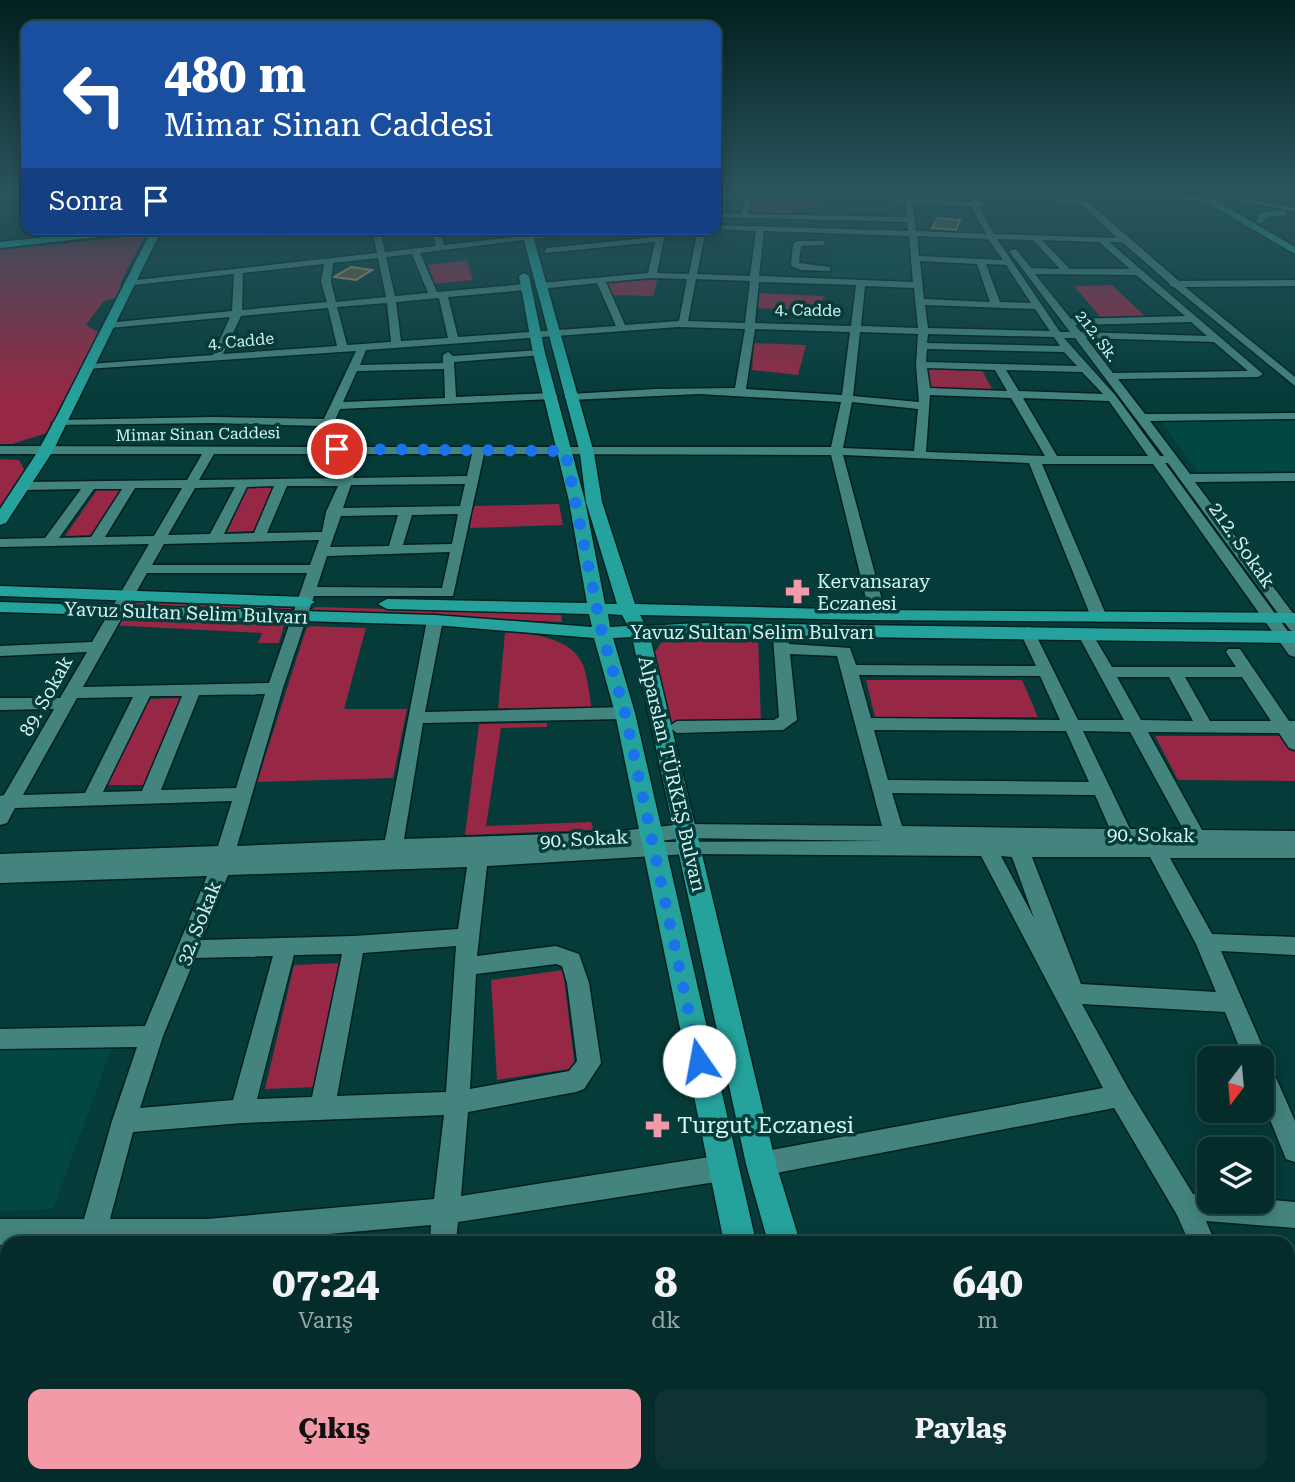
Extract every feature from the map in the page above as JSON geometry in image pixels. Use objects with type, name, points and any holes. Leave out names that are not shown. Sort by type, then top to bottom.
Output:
[{"type":"main road","points":[[0,520],[26,486],[47,451],[58,423],[90,367],[140,262]]},
{"type":"main road","points":[[530,262],[545,334],[538,353],[565,451],[602,633],[625,713],[739,1236]]},
{"type":"main road","name":"Alparslan TÜRKEŞ Bulvarı","points":[[545,334],[570,397],[587,453],[594,502],[627,608],[640,632],[761,1164],[782,1236]]},
{"type":"main road","name":"Yavuz Sultan Selim Bulvarı","points":[[0,591],[124,603]]},
{"type":"main road","name":"Yavuz Sultan Selim Bulvarı","points":[[0,607],[124,603],[303,603],[1099,617],[1271,609],[1292,624]]},
{"type":"main road","name":"Yavuz Sultan Selim Bulvarı","points":[[303,603],[435,620],[602,633],[698,629],[781,640],[1028,632],[1084,633],[1292,624]]},
{"type":"street","points":[[128,284],[319,262]]},
{"type":"street","points":[[329,262],[326,282],[342,348]]},
{"type":"street","points":[[382,262],[391,300],[396,344]]},
{"type":"street","points":[[420,262],[438,295],[451,340],[448,362],[451,400]]},
{"type":"street","points":[[652,275],[655,262]]},
{"type":"street","points":[[683,324],[696,262]]},
{"type":"street","points":[[740,391],[752,325],[755,262]]},
{"type":"street","points":[[794,262],[801,267],[827,268]]},
{"type":"street","points":[[826,262],[828,281]]},
{"type":"street","points":[[914,262],[923,330],[921,365],[925,391],[920,455]]},
{"type":"street","points":[[981,262],[996,304]]},
{"type":"street","points":[[986,262],[1010,263]]},
{"type":"street","name":"212. Sk.","points":[[1022,262],[1142,418],[1271,609]]},
{"type":"street","points":[[1058,262],[1068,272]]},
{"type":"street","points":[[1127,262],[1258,374]]},
{"type":"street","points":[[1150,262],[1289,374],[1295,383]]},
{"type":"street","name":"212. Sokak","points":[[1010,263],[1067,349],[1112,398],[1156,460],[1271,609]]},
{"type":"street","points":[[216,359],[237,313],[239,271]]},
{"type":"street","points":[[1031,271],[1139,272]]},
{"type":"street","points":[[109,325],[652,275],[916,285]]},
{"type":"street","points":[[600,280],[622,328]]},
{"type":"street","points":[[861,282],[847,398],[836,451],[878,615]]},
{"type":"street","points":[[1152,284],[1295,283]]},
{"type":"street","points":[[918,302],[1039,306]]},
{"type":"street","points":[[1067,322],[1193,319]]},
{"type":"street","name":"4. Cadde","points":[[90,367],[683,324],[1217,339]]},
{"type":"street","points":[[316,449],[363,346]]},
{"type":"street","points":[[922,346],[1067,349]]},
{"type":"street","points":[[352,368],[538,353]]},
{"type":"street","points":[[921,365],[1083,369]]},
{"type":"street","points":[[999,367],[1053,460]]},
{"type":"street","points":[[1108,376],[1289,374]]},
{"type":"street","points":[[570,397],[663,391],[740,391],[847,398],[924,407]]},
{"type":"street","points":[[925,391],[1112,398]]},
{"type":"street","points":[[334,406],[552,396]]},
{"type":"street","points":[[1142,418],[1295,416]]},
{"type":"street","points":[[58,423],[213,420],[327,423]]},
{"type":"street","name":"Mimar Sinan Caddesi","points":[[0,450],[357,449],[587,453],[836,451],[1034,460],[1171,460]]},
{"type":"street","name":"32. Sokak","points":[[94,1236],[124,1121],[152,1037],[223,861],[275,688],[333,512],[357,449]]},
{"type":"street","name":"89. Sokak","points":[[3,808],[70,698],[211,450]]},
{"type":"street","points":[[303,603],[448,593],[470,480],[479,450]]},
{"type":"street","points":[[1034,460],[1099,617]]},
{"type":"street","points":[[1184,478],[1295,478]]},
{"type":"street","points":[[26,486],[470,480]]},
{"type":"street","points":[[259,537],[283,481]]},
{"type":"street","points":[[215,538],[243,482]]},
{"type":"street","points":[[97,539],[131,485]]},
{"type":"street","points":[[50,541],[89,486]]},
{"type":"street","points":[[333,512],[465,510]]},
{"type":"street","points":[[394,550],[406,511]]},
{"type":"street","points":[[0,543],[326,536]]},
{"type":"street","points":[[320,552],[457,548]]},
{"type":"street","points":[[142,569],[314,569]]},
{"type":"street","points":[[393,848],[435,620]]},
{"type":"street","points":[[1292,624],[1295,652]]},
{"type":"street","points":[[1028,632],[1123,835]]},
{"type":"street","points":[[1084,633],[1196,836]]},
{"type":"street","points":[[677,727],[777,726],[788,720],[781,640],[844,651],[896,841]]},
{"type":"street","points":[[0,651],[98,647]]},
{"type":"street","points":[[1234,652],[1289,727],[1295,744]]},
{"type":"street","points":[[849,670],[1046,671]]},
{"type":"street","points":[[1106,672],[1248,673]]},
{"type":"street","points":[[1174,672],[1205,727]]},
{"type":"street","points":[[0,704],[144,692],[275,688]]},
{"type":"street","points":[[149,797],[192,691]]},
{"type":"street","points":[[91,798],[144,692]]},
{"type":"street","points":[[415,718],[625,713]]},
{"type":"street","points":[[864,724],[1289,727]]},
{"type":"street","points":[[881,786],[1101,789]]},
{"type":"street","points":[[3,808],[91,798],[243,794]]},
{"type":"street","name":"90. Sokak","points":[[0,862],[223,861],[478,852],[686,839],[983,842],[1123,835],[1295,838]]},
{"type":"street","points":[[983,842],[1068,993],[1120,1096],[1186,1206],[1199,1236]]},
{"type":"street","name":"90. Sokak","points":[[983,842],[1019,849],[1295,851]]},
{"type":"street","name":"90. Sokak","points":[[0,875],[393,848],[478,852]]},
{"type":"street","points":[[1019,849],[1068,993]]},
{"type":"street","points":[[1155,849],[1206,942],[1250,1046]]},
{"type":"street","points":[[444,1236],[457,1103],[467,937],[478,852]]},
{"type":"street","points":[[189,949],[354,946],[467,937]]},
{"type":"street","points":[[1206,942],[1295,946]]},
{"type":"street","points":[[242,1111],[286,946]]},
{"type":"street","points":[[322,1109],[354,946]]},
{"type":"street","points":[[124,1121],[242,1111],[457,1103],[576,1081],[589,1063],[578,983],[571,960],[556,955],[467,966]]},
{"type":"street","points":[[1068,993],[1232,1003]]},
{"type":"street","points":[[0,1039],[152,1037]]},
{"type":"street","points":[[761,1164],[1120,1096]]},
{"type":"street","points":[[1274,1100],[1295,1150]]},
{"type":"street","points":[[214,1236],[446,1211],[722,1168]]},
{"type":"street","points":[[1186,1206],[1295,1215]]},
{"type":"street","points":[[0,1232],[94,1236]]},
{"type":"shaded area","points":[[0,262],[131,262],[122,280],[118,297],[103,302],[86,325],[100,333],[47,433],[12,444],[0,444]]},
{"type":"shaded area","points":[[468,262],[473,280],[433,284],[428,265]]},
{"type":"shaded area","points":[[832,262],[909,262],[911,281],[832,279]]},
{"type":"shaded area","points":[[658,277],[653,296],[611,295],[606,283]]},
{"type":"shaded area","points":[[1112,285],[1146,317],[1101,318],[1074,286]]},
{"type":"shaded area","points":[[759,293],[824,296],[821,311],[758,308]]},
{"type":"shaded area","points":[[754,343],[806,345],[798,375],[752,370]]},
{"type":"shaded area","points":[[929,368],[982,370],[994,393],[927,388]]},
{"type":"shaded area","points":[[1295,417],[1295,473],[1199,474],[1159,418]]},
{"type":"shaded area","points":[[0,459],[19,460],[26,473],[0,506]]},
{"type":"shaded area","points":[[247,487],[275,487],[254,531],[227,532]]},
{"type":"shaded area","points":[[122,489],[91,535],[65,536],[97,490]]},
{"type":"shaded area","points":[[559,504],[563,525],[470,528],[473,506]]},
{"type":"shaded area","points":[[123,600],[292,607],[290,612],[119,605]]},
{"type":"shaded area","points":[[313,608],[561,614],[562,622],[312,612]]},
{"type":"shaded area","points":[[111,620],[284,625],[279,643],[258,643],[262,633],[109,625]]},
{"type":"shaded area","points":[[307,626],[366,628],[344,709],[407,709],[393,778],[257,782]]},
{"type":"shaded area","points":[[505,632],[538,635],[570,648],[583,665],[592,709],[498,709]]},
{"type":"shaded area","points":[[681,637],[758,638],[761,721],[671,724],[650,659],[661,643]]},
{"type":"shaded area","points":[[866,680],[1022,680],[1038,717],[875,717]]},
{"type":"shaded area","points":[[182,698],[144,785],[107,785],[149,699]]},
{"type":"shaded area","points":[[547,723],[547,727],[501,728],[486,826],[591,822],[594,830],[465,835],[479,724]]},
{"type":"shaded area","points":[[1155,736],[1286,736],[1295,752],[1295,781],[1178,780]]},
{"type":"shaded area","points":[[340,963],[315,1087],[265,1089],[294,965]]},
{"type":"shaded area","points":[[563,970],[575,1068],[497,1080],[491,980]]},
{"type":"shaded area","points":[[113,1045],[53,1209],[0,1211],[0,1049]]},
{"type":"building","points":[[351,267],[372,270],[356,280],[334,277]]},
{"type":"place","name":"Kervansaray Eczanesi","points":[[797,592]]},
{"type":"place","name":"Turgut Eczanesi","points":[[657,1125]]},
{"type":"route","points":[[337,449],[565,451],[602,633],[625,713],[699,1061]]}]
